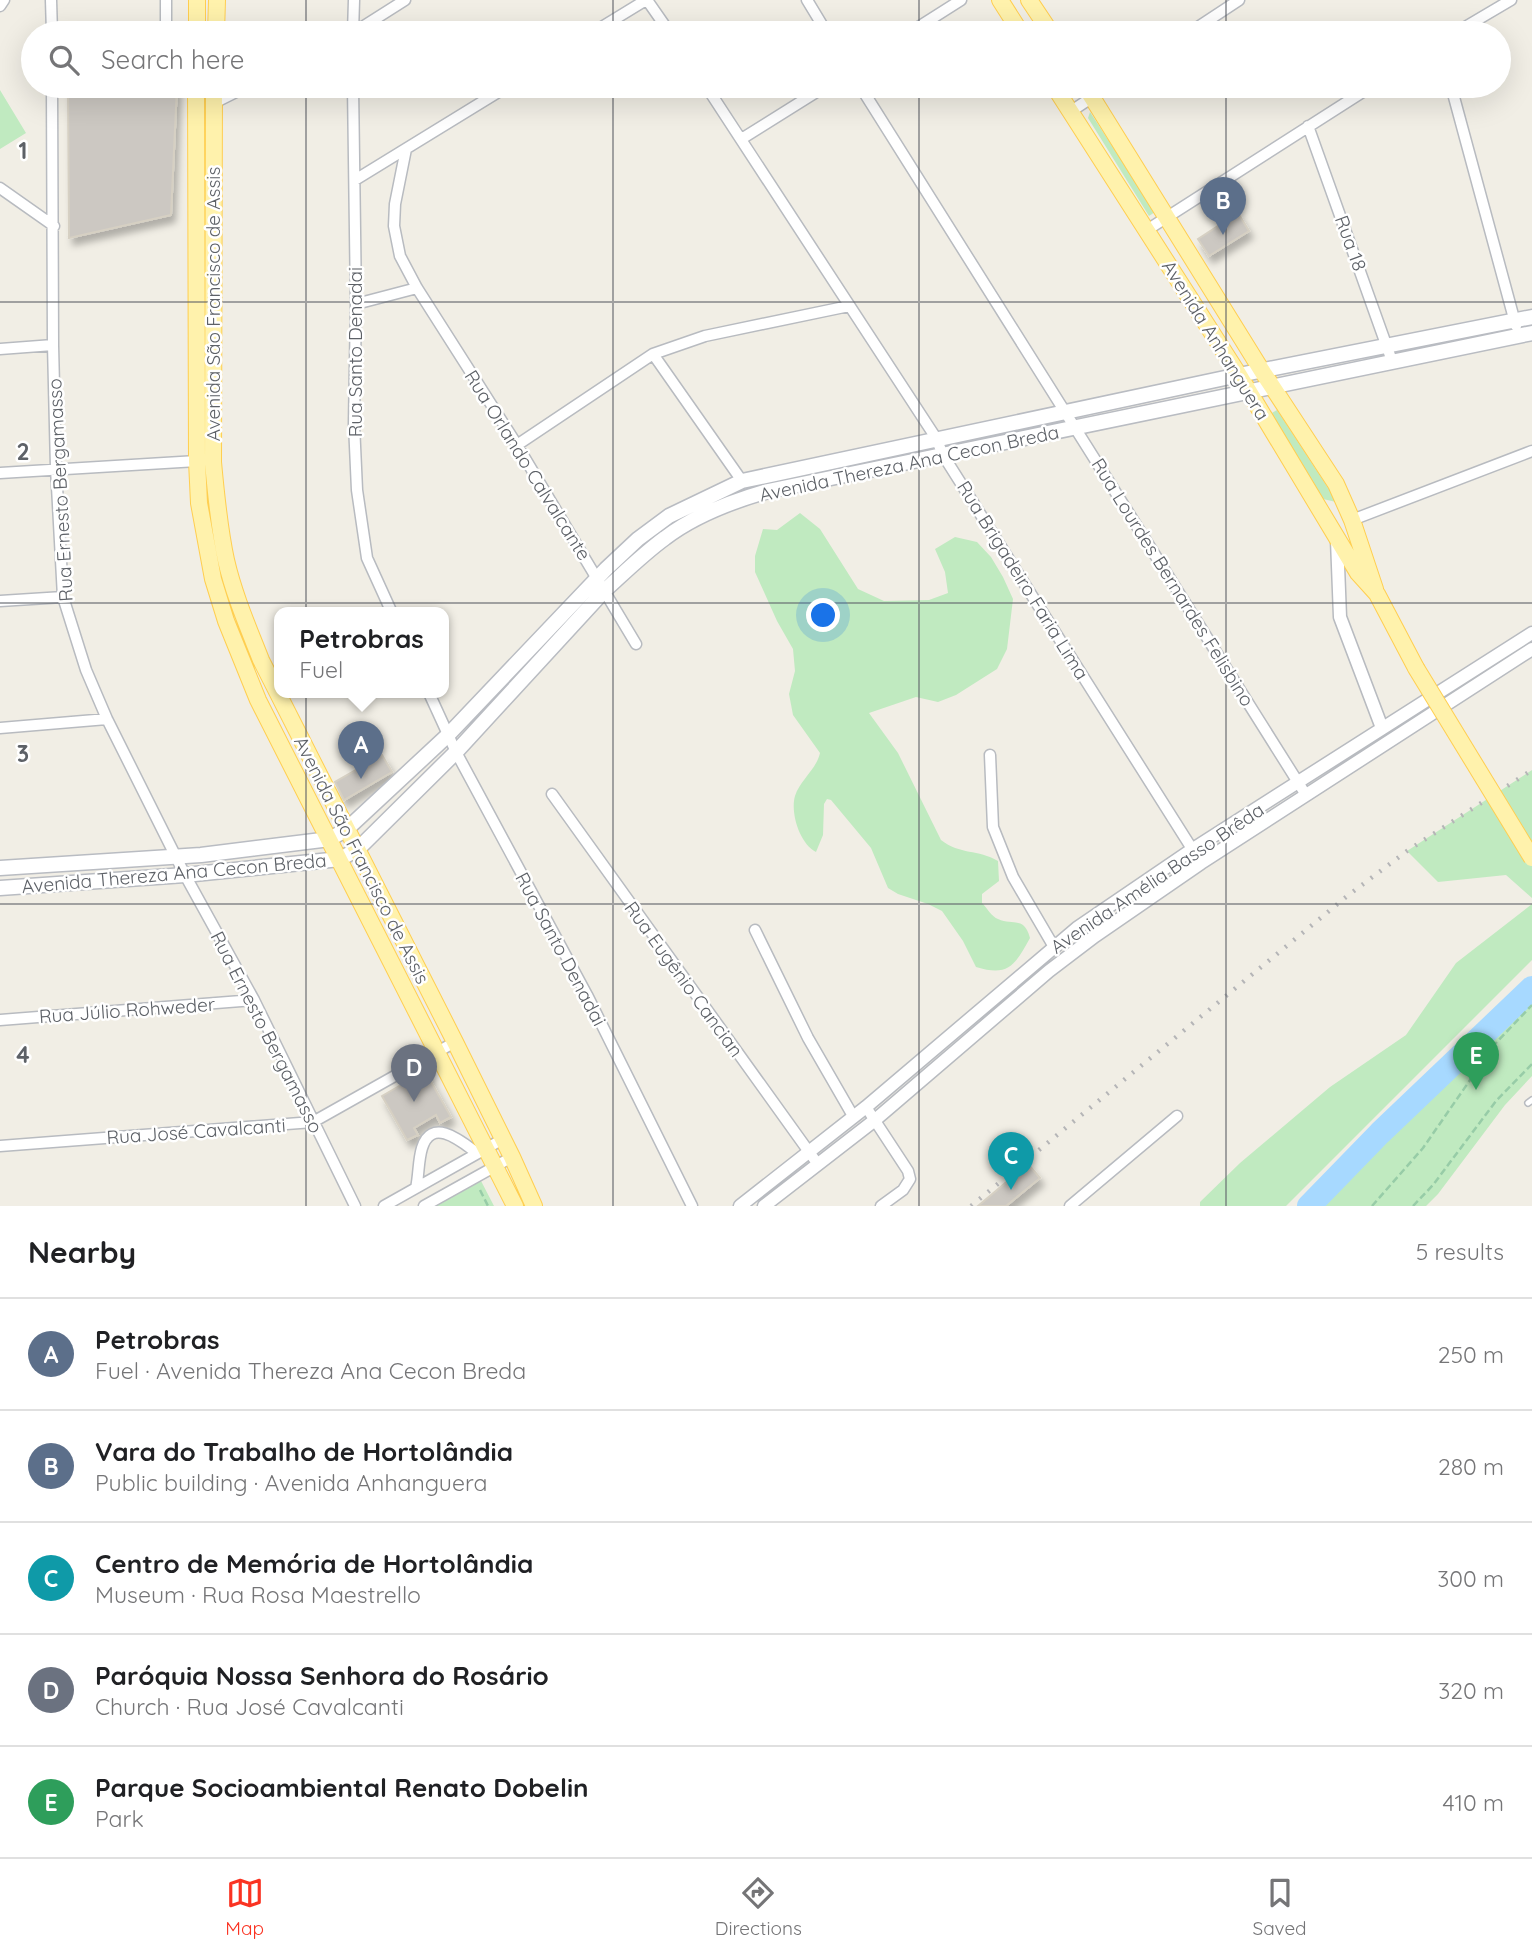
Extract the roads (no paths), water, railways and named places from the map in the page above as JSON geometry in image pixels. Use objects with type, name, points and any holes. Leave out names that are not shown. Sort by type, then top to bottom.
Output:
[{"type":"main road","points":[[197,0],[197,21]]},
{"type":"main road","points":[[216,21],[217,0]]},
{"type":"main road","points":[[1000,0],[1013,21]]},
{"type":"main road","points":[[1029,0],[1043,21]]},
{"type":"main road","name":"Avenida São Francisco de Assis","points":[[196,98],[197,461],[199,503],[213,579],[226,621],[258,700],[437,1053],[482,1150],[496,1166],[515,1206]]},
{"type":"main road","name":"Avenida São Francisco de Assis","points":[[214,98],[214,462],[217,505],[226,561],[239,604],[274,686]]},
{"type":"main road","name":"Avenida Anhanguera","points":[[1062,98],[1248,391],[1358,573],[1377,594]]},
{"type":"main road","name":"Avenida Anhanguera","points":[[1092,98],[1344,499],[1377,594],[1416,668],[1532,858]]},
{"type":"main road","name":"Avenida Thereza Ana Cecon Breda","points":[[0,868],[175,856],[330,839],[347,829],[448,735],[597,578],[638,539],[669,516],[742,481],[1262,370],[1532,317]]},
{"type":"main road","name":"Avenida Thereza Ana Cecon Breda","points":[[0,888],[185,876],[340,859],[358,849],[456,752],[604,591],[666,536],[741,499],[768,491],[1525,334]]},
{"type":"main road","points":[[1321,509],[1344,499]]},
{"type":"main road","name":"Avenida São Francisco de Assis","points":[[280,698],[455,1042],[534,1206]]},
{"type":"street","points":[[0,6],[4,0]]},
{"type":"street","points":[[40,0],[51,6]]},
{"type":"street","points":[[166,0],[166,21]]},
{"type":"street","points":[[353,21],[354,0]]},
{"type":"street","points":[[372,21],[405,0]]},
{"type":"street","points":[[612,21],[646,0],[661,21]]},
{"type":"street","points":[[807,0],[820,21]]},
{"type":"street","points":[[928,21],[961,0]]},
{"type":"street","points":[[1207,21],[1239,0]]},
{"type":"street","points":[[1475,21],[1511,0]]},
{"type":"street","name":"Rua Ernesto Bergamasso","points":[[52,98],[52,345],[63,597],[86,670],[107,719],[185,876],[254,1000],[355,1206]]},
{"type":"street","points":[[214,103],[224,98]]},
{"type":"street","name":"Rua Santo Denadai","points":[[353,98],[356,304],[354,424],[357,490],[367,558],[389,607]]},
{"type":"street","points":[[355,180],[489,98]]},
{"type":"street","name":"Rua Brigadeiro Faria Lima","points":[[715,98],[936,438],[943,455],[1201,863]]},
{"type":"street","points":[[743,138],[807,98]]},
{"type":"street","name":"Rua Lourdes Bernardes Felisbino","points":[[868,98],[1306,795]]},
{"type":"street","points":[[1070,111],[1082,98]]},
{"type":"street","points":[[1147,230],[1352,98]]},
{"type":"street","points":[[1454,98],[1515,320],[1525,334]]},
{"type":"street","name":"Rua 18","points":[[1308,126],[1392,361]]},
{"type":"street","name":"Rua Orlando Calvalcante","points":[[406,149],[394,226],[400,256],[417,288],[517,445],[636,644]]},
{"type":"street","points":[[0,188],[54,226]]},
{"type":"street","points":[[356,304],[417,288]]},
{"type":"street","points":[[517,445],[653,354],[705,336],[849,306]]},
{"type":"street","points":[[0,349],[52,345]]},
{"type":"street","points":[[653,354],[742,481]]},
{"type":"street","points":[[1352,520],[1532,451]]},
{"type":"street","points":[[0,473],[197,461]]},
{"type":"street","points":[[1337,537],[1340,617],[1382,728]]},
{"type":"street","points":[[1339,589],[1347,579],[1358,573]]},
{"type":"street","points":[[0,601],[63,597]]},
{"type":"street","name":"Avenida Amélia Basso Brêda","points":[[740,1206],[866,1107],[1054,947],[1102,911],[1193,849],[1532,633]]},
{"type":"street","name":"Avenida Amélia Basso Brêda","points":[[764,1206],[875,1120],[1049,971],[1095,936],[1201,863],[1532,649]]},
{"type":"street","name":"Rua Santo Denadai","points":[[431,698],[456,752],[587,995],[692,1206]]},
{"type":"street","points":[[0,728],[107,719]]},
{"type":"street","points":[[990,755],[993,827],[1013,877],[1054,947]]},
{"type":"street","name":"Rua Eugênio Cancian","points":[[552,794],[817,1163]]},
{"type":"street","points":[[755,930],[808,1038],[853,1116]]},
{"type":"street","name":"Rua Júlio Rohweder","points":[[0,1020],[254,1000]]},
{"type":"street","name":"Rua José Cavalcanti","points":[[0,1146],[313,1122],[455,1042]]},
{"type":"street","points":[[866,1107],[910,1179],[903,1190],[881,1206]]},
{"type":"street","points":[[1070,1206],[1178,1116]]},
{"type":"street","points":[[416,1188],[422,1147],[432,1135],[443,1132],[482,1150]]},
{"type":"street","points":[[384,1206],[503,1139]]},
{"type":"street","points":[[424,1206],[512,1157]]},
{"type":"waterway","points":[[1309,1206],[1380,1133],[1532,988]]},
{"type":"railway","points":[[971,1206],[1346,897],[1407,851],[1532,770]]},
{"type":"place","name":"Vara do Trabalho de Hortolândia","points":[[1223,235]]},
{"type":"place","name":"Petrobras","points":[[361,779]]},
{"type":"place","name":"Parque Socioambiental Renato Dobelin","points":[[1476,1090]]},
{"type":"place","name":"Paróquia Nossa Senhora do Rosário","points":[[414,1102]]},
{"type":"place","name":"Centro de Memória de Hortolândia","points":[[1011,1190]]}]
